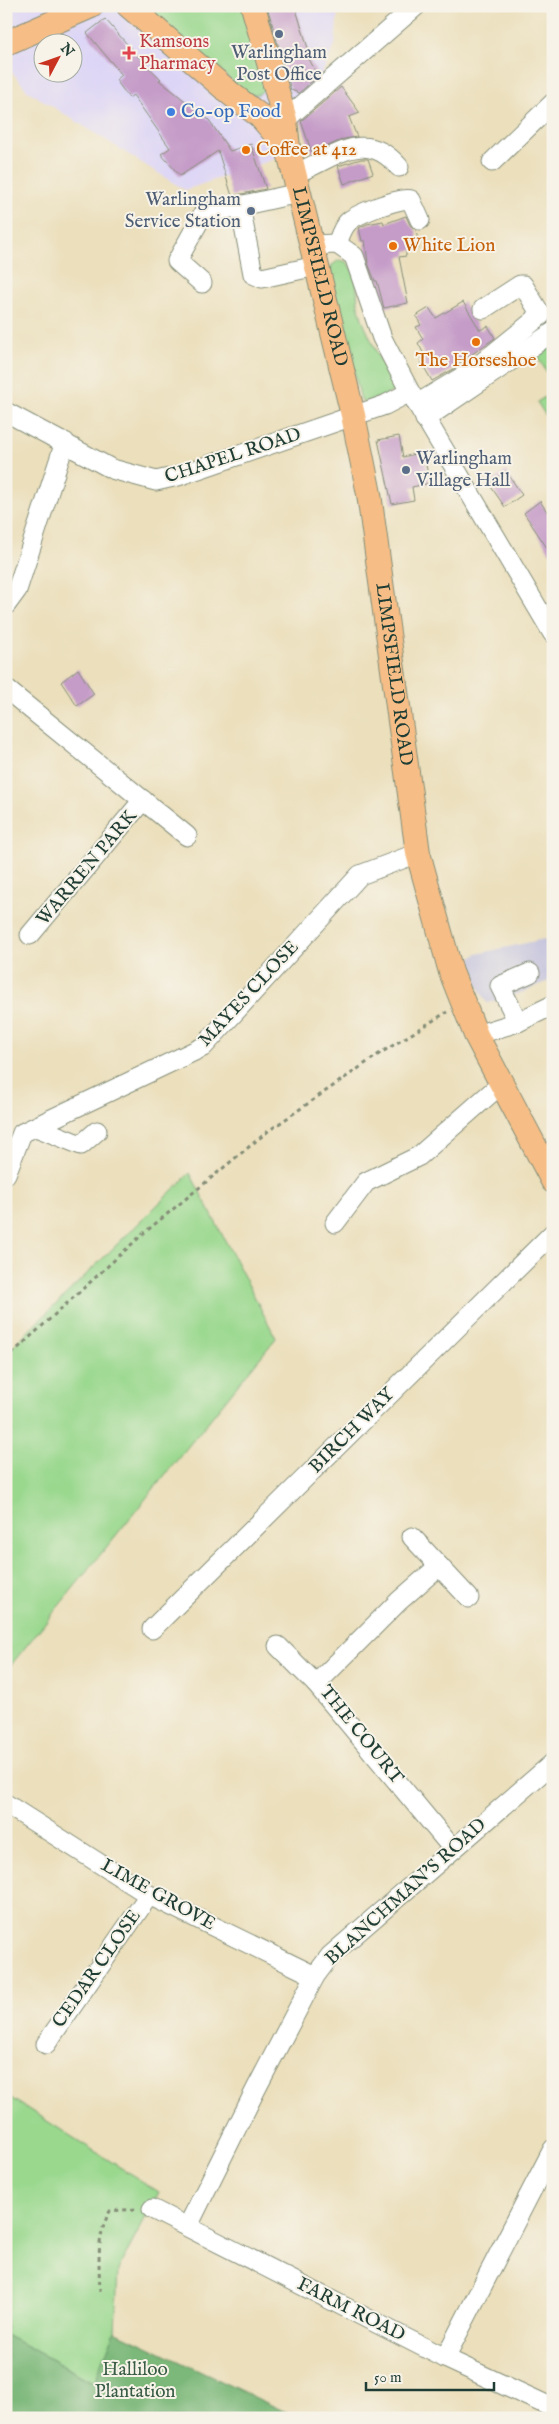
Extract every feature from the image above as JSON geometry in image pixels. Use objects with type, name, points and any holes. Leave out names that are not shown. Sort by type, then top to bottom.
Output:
[{"type":"main road","points":[[6,43],[91,6]]},
{"type":"main road","name":"LIMPSFIELD ROAD","points":[[129,6],[267,123],[288,148]]},
{"type":"main road","name":"LIMPSFIELD ROAD","points":[[252,6],[285,120],[288,148],[352,415],[368,494],[418,854],[451,972],[476,1035],[553,1181]]},
{"type":"main road","points":[[247,106],[265,101],[276,90]]},
{"type":"street","points":[[285,120],[416,6]]},
{"type":"street","points":[[492,162],[553,103]]},
{"type":"street","points":[[202,283],[176,261],[203,214],[240,206],[297,184],[339,152],[365,146],[388,154],[399,167]]},
{"type":"street","points":[[240,206],[253,274],[262,278],[337,244],[344,228],[351,219],[400,200],[411,200],[420,220]]},
{"type":"street","points":[[337,244],[354,256],[382,338],[417,405],[553,634]]},
{"type":"street","points":[[417,405],[472,370],[541,315],[523,285],[520,285],[482,310]]},
{"type":"street","points":[[417,405],[553,332]]},
{"type":"street","name":"CHAPEL ROAD","points":[[6,412],[65,442],[112,469],[156,481],[178,476],[395,401],[417,405]]},
{"type":"street","points":[[6,605],[17,590],[65,442]]},
{"type":"street","name":"WARREN PARK","points":[[6,689],[187,836]]},
{"type":"street","name":"WARREN PARK","points":[[30,935],[143,800]]},
{"type":"street","name":"MAYES CLOSE","points":[[6,1174],[22,1133],[203,1047],[360,875],[418,854]]},
{"type":"street","points":[[518,1022],[500,986],[530,973]]},
{"type":"street","points":[[476,1035],[518,1022],[553,1005]]},
{"type":"street","points":[[335,1223],[366,1182],[418,1156],[501,1084]]},
{"type":"street","points":[[36,1127],[81,1145],[97,1131]]},
{"type":"street","name":"BIRCH WAY","points":[[152,1629],[553,1234]]},
{"type":"street","points":[[412,1537],[469,1598]]},
{"type":"street","name":"THE COURT","points":[[439,1566],[399,1601],[316,1684],[453,1848]]},
{"type":"street","points":[[278,1646],[316,1684]]},
{"type":"street","name":"BLANCHMAN'S ROAD","points":[[188,2226],[256,2088],[315,1976],[330,1956],[553,1762]]},
{"type":"street","name":"LIME GROVE","points":[[6,1804],[149,1895],[315,1976]]},
{"type":"street","name":"CEDAR CLOSE","points":[[46,2044],[149,1895]]},
{"type":"street","points":[[445,2358],[553,2149]]},
{"type":"street","name":"FARM ROAD","points":[[152,2209],[445,2358],[553,2408]]},
{"type":"path","points":[[6,1359],[144,1233],[267,1132],[378,1054],[463,1003]]},
{"type":"path","points":[[100,2292],[99,2252],[102,2225],[110,2211],[152,2209]]},
{"type":"shaded area","points":[[6,6],[338,6],[335,45],[294,135],[289,154],[185,190],[28,91],[6,65]]},
{"type":"shaded area","points":[[544,939],[553,945],[553,979],[518,994],[487,1003],[465,963],[477,954]]},
{"type":"green space","points":[[140,6],[243,6],[265,86],[262,91],[256,94],[247,93]]},
{"type":"green space","points":[[339,260],[347,262],[356,276],[358,304],[363,322],[382,364],[397,388],[397,390],[365,403],[361,400],[331,276],[331,266]]},
{"type":"green space","points":[[553,342],[553,382],[535,353]]},
{"type":"green space","points":[[553,392],[553,427],[537,402]]},
{"type":"green space","points":[[190,1173],[276,1338],[6,1671],[6,1353]]},
{"type":"green space","points":[[6,2095],[159,2192],[118,2270],[115,2331],[95,2383],[6,2335]]},
{"type":"green space","name":"Halliloo Plantation","points":[[115,2331],[290,2414],[294,2418],[6,2418],[6,2335],[94,2383]]},
{"type":"building","points":[[267,6],[295,6],[311,58],[309,59],[318,76],[299,93],[291,90]]},
{"type":"building","points":[[105,19],[141,60],[161,79],[159,80],[209,120],[230,151],[251,144],[266,189],[232,196],[218,151],[180,176],[161,154],[170,148],[133,95],[129,98],[116,80],[122,75],[87,33]]},
{"type":"building","points":[[341,87],[360,113],[349,117],[357,137],[344,139],[312,153],[301,121]]},
{"type":"building","points":[[361,159],[368,159],[373,173],[344,184],[338,166]]},
{"type":"building","name":"White Lion","points":[[406,216],[410,225],[416,230],[418,242],[418,249],[406,251],[406,256],[399,257],[408,303],[384,308],[377,281],[375,281],[368,263],[365,241],[362,241],[359,228],[367,224],[383,221],[384,224]]},
{"type":"building","name":"The Horseshoe","points":[[463,302],[480,330],[488,326],[495,338],[458,364],[459,366],[432,381],[420,360],[425,356],[418,343],[423,339],[416,327],[421,325],[416,316],[429,308],[436,318]]},
{"type":"building","name":"Warlingham Village Hall","points":[[399,436],[403,457],[423,452],[430,483],[412,487],[414,500],[392,504],[378,440]]},
{"type":"building","points":[[506,471],[522,495],[505,507],[489,484]]},
{"type":"building","points":[[540,501],[553,521],[553,557],[524,513]]},
{"type":"building","points":[[78,669],[94,694],[77,706],[61,682]]},
{"type":"place","name":"Warlingham Post Office","points":[[279,34]]},
{"type":"place","name":"Kamsons Pharmacy","points":[[129,53]]},
{"type":"place","name":"Co-op Food","points":[[171,112]]},
{"type":"place","name":"Coffee at 412","points":[[246,150]]},
{"type":"place","name":"Warlingham Service Station","points":[[251,211]]},
{"type":"place","name":"White Lion","points":[[393,246]]},
{"type":"place","name":"The Horseshoe","points":[[476,342]]},
{"type":"place","name":"Warlingham Village Hall","points":[[406,470]]}]
